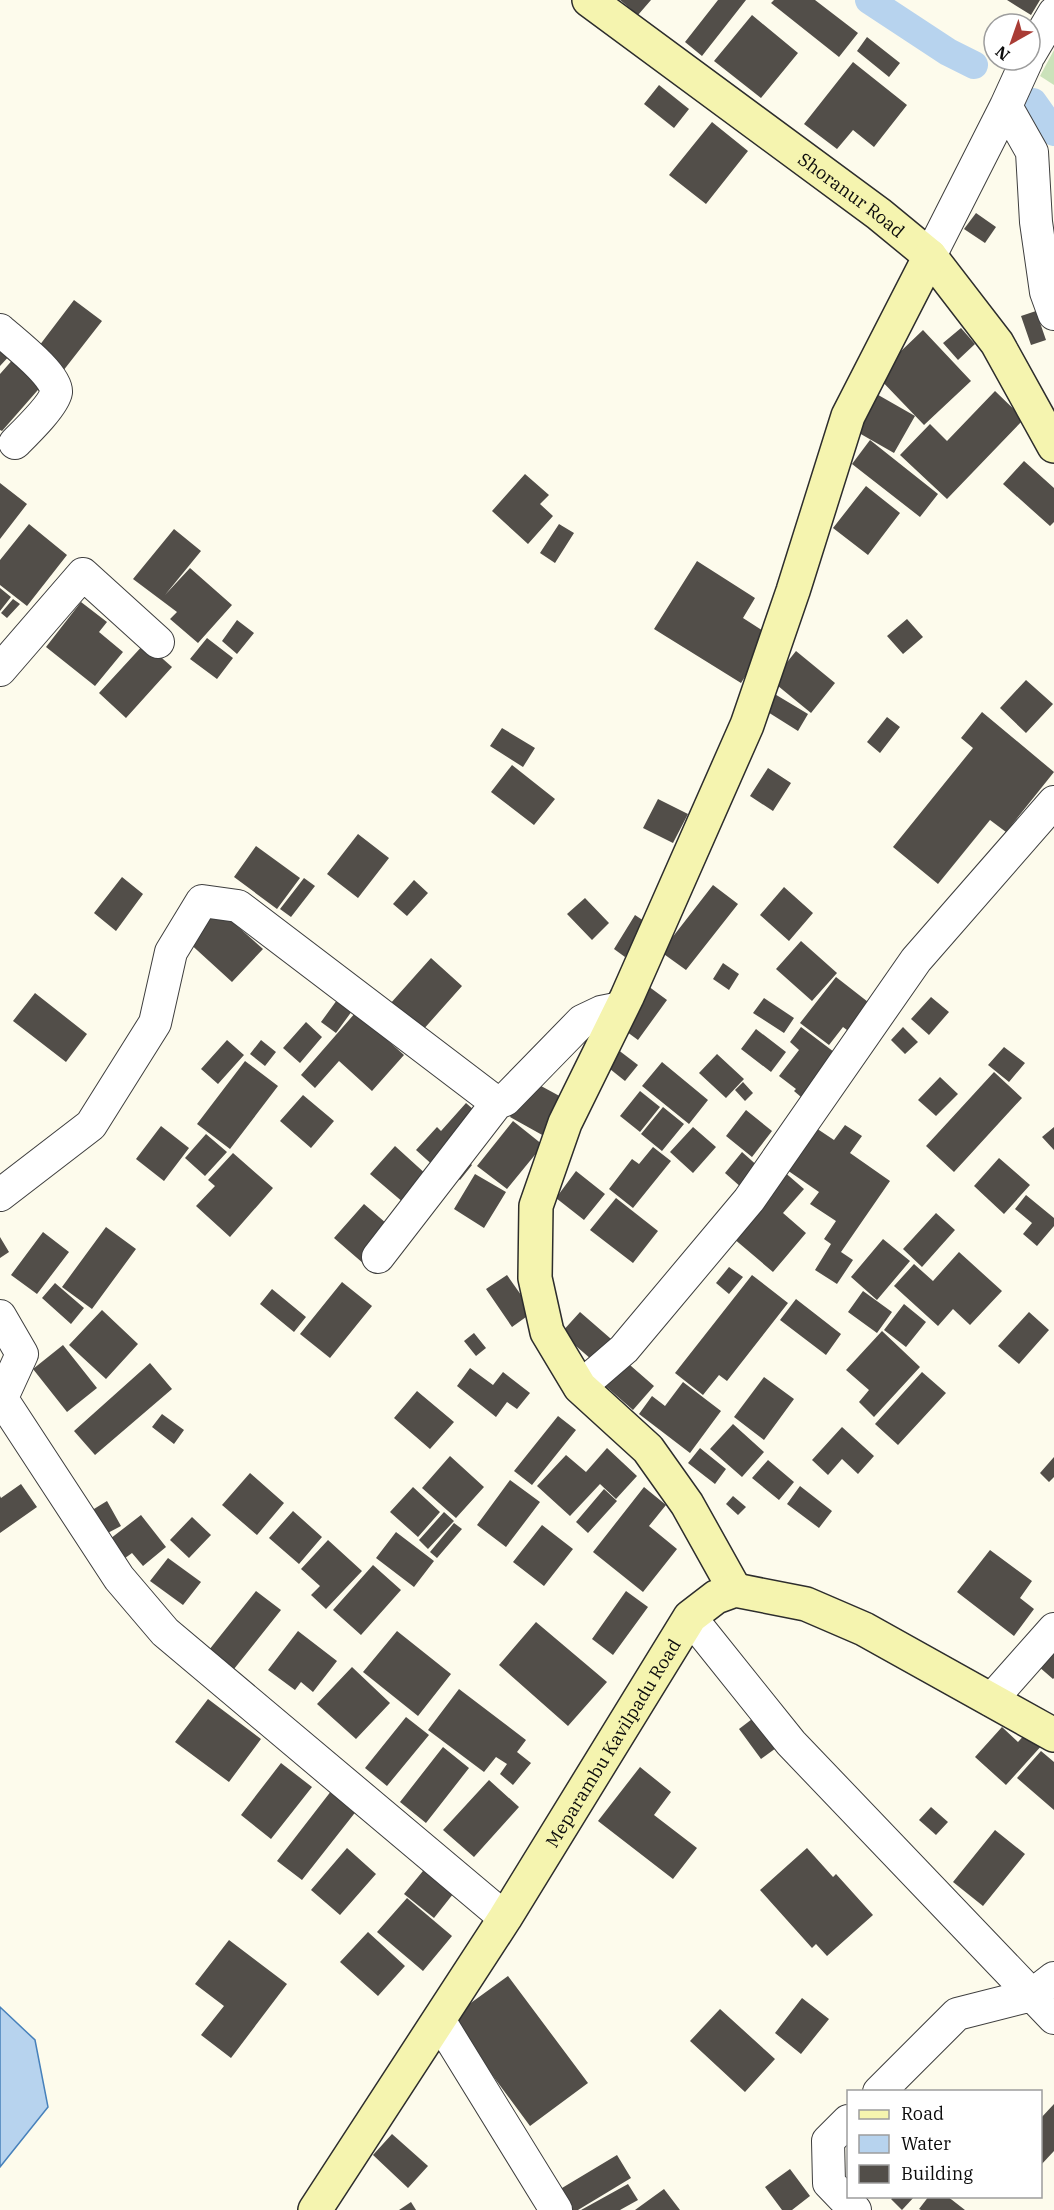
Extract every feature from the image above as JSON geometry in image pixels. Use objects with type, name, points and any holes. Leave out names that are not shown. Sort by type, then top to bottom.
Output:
[{"type":"main road","name":"Shoranur Road","points":[[589,0],[879,214],[930,256],[997,343],[1054,446]]},
{"type":"main road","points":[[930,256],[848,416],[794,591],[747,725],[621,1008],[565,1123],[536,1206],[535,1278],[547,1332],[580,1387],[648,1449],[687,1504],[735,1590],[806,1604],[864,1629],[1054,1735]]},
{"type":"main road","name":"Meparambu Kavilpadu Road","points":[[315,2210],[505,1918],[690,1617],[716,1597],[735,1590]]},
{"type":"street","points":[[1042,34],[1054,14]]},
{"type":"street","points":[[930,256],[1021,72]]},
{"type":"street","points":[[1006,106],[1032,152],[1036,222],[1046,292],[1054,314]]},
{"type":"street","points":[[0,330],[44,371],[55,386],[56,392],[51,402],[15,443]]},
{"type":"street","points":[[0,670],[83,574],[158,642]]},
{"type":"street","points":[[580,1387],[624,1349],[749,1200],[916,960],[1054,802]]},
{"type":"street","points":[[0,1195],[92,1125],[155,1023],[171,952],[202,901],[238,906],[497,1103]]},
{"type":"street","points":[[378,1257],[497,1103],[505,1100],[582,1021],[601,1012],[621,1008]]},
{"type":"street","points":[[0,1316],[22,1354],[1,1401],[119,1578],[165,1632],[505,1918]]},
{"type":"street","points":[[690,1617],[791,1743],[1043,1986],[1054,2018]]},
{"type":"street","points":[[991,1700],[1054,1629]]},
{"type":"street","points":[[880,2090],[957,2014],[1043,1986]]},
{"type":"street","points":[[439,2020],[556,2210]]},
{"type":"street","points":[[847,2123],[828,2141],[829,2183],[855,2210]]},
{"type":"green space","points":[[1054,50],[1054,85],[1040,76]]},
{"type":"water","points":[[0,2007],[35,2040],[48,2107],[0,2167]]},
{"type":"building","points":[[620,0],[651,0],[638,15]]},
{"type":"building","points":[[718,0],[746,0],[702,56],[685,42]]},
{"type":"building","points":[[774,0],[815,0],[858,33],[839,57],[771,3]]},
{"type":"building","points":[[1007,0],[1040,0],[1033,12],[1026,12]]},
{"type":"building","points":[[752,15],[798,53],[761,98],[714,61]]},
{"type":"building","points":[[867,37],[900,63],[889,77],[857,51]]},
{"type":"building","points":[[853,62],[907,105],[874,147],[853,130],[837,149],[804,124]]},
{"type":"building","points":[[659,85],[689,109],[674,128],[644,104]]},
{"type":"building","points":[[712,122],[748,151],[706,204],[669,175]]},
{"type":"building","points":[[976,213],[996,227],[985,243],[964,229]]},
{"type":"building","points":[[74,300],[102,321],[63,371],[36,350]]},
{"type":"building","points":[[1036,311],[1046,340],[1031,345],[1021,316]]},
{"type":"building","points":[[961,328],[975,344],[958,360],[943,343]]},
{"type":"building","points":[[923,330],[971,381],[924,425],[876,375]]},
{"type":"building","points":[[0,344],[11,354],[0,366]]},
{"type":"building","points":[[15,357],[44,383],[2,431],[0,430],[0,374]]},
{"type":"building","points":[[995,391],[1024,419],[947,499],[900,455],[930,424],[947,441]]},
{"type":"building","points":[[873,392],[915,416],[894,453],[852,429]]},
{"type":"building","points":[[870,440],[938,494],[920,517],[852,464]]},
{"type":"building","points":[[1024,461],[1054,488],[1054,522],[1050,526],[1003,484]]},
{"type":"building","points":[[525,474],[549,495],[540,504],[553,516],[528,544],[492,511]]},
{"type":"building","points":[[0,483],[27,504],[0,539]]},
{"type":"building","points":[[866,486],[900,513],[868,555],[833,528]]},
{"type":"building","points":[[29,524],[67,555],[27,606],[0,585],[0,560]]},
{"type":"building","points":[[559,524],[574,533],[555,563],[540,553]]},
{"type":"building","points":[[174,529],[201,551],[165,595],[190,568],[232,605],[198,643],[170,619],[177,612],[133,579]]},
{"type":"building","points":[[697,561],[755,598],[743,618],[771,636],[741,683],[654,629]]},
{"type":"building","points":[[0,588],[11,597],[0,611]]},
{"type":"building","points":[[13,599],[20,604],[7,618],[1,613]]},
{"type":"building","points":[[81,602],[107,622],[99,632],[123,652],[95,686],[46,647]]},
{"type":"building","points":[[907,619],[923,637],[903,654],[887,636]]},
{"type":"building","points":[[237,620],[254,633],[237,654],[222,641]]},
{"type":"building","points":[[207,638],[233,658],[217,679],[190,659]]},
{"type":"building","points":[[145,643],[172,667],[126,718],[99,693]]},
{"type":"building","points":[[796,651],[835,683],[811,713],[772,681]]},
{"type":"building","points":[[1026,680],[1053,704],[1026,733],[1000,708]]},
{"type":"building","points":[[773,693],[808,714],[798,731],[763,709]]},
{"type":"building","points":[[982,712],[1054,772],[1006,832],[990,820],[938,884],[893,847],[973,748],[961,738]]},
{"type":"building","points":[[887,717],[900,727],[880,753],[867,742]]},
{"type":"building","points":[[502,728],[535,748],[523,767],[490,746]]},
{"type":"building","points":[[512,765],[555,799],[534,825],[491,792]]},
{"type":"building","points":[[768,768],[791,783],[773,811],[750,796]]},
{"type":"building","points":[[658,799],[688,814],[673,843],[643,828]]},
{"type":"building","points":[[358,834],[389,858],[358,898],[327,874]]},
{"type":"building","points":[[256,846],[300,878],[277,909],[234,877]]},
{"type":"building","points":[[122,877],[143,894],[116,931],[94,913]]},
{"type":"building","points":[[304,878],[315,886],[291,917],[280,909]]},
{"type":"building","points":[[414,880],[428,893],[407,916],[393,904]]},
{"type":"building","points":[[713,885],[738,904],[686,970],[661,952]]},
{"type":"building","points":[[784,887],[813,913],[789,941],[760,915]]},
{"type":"building","points":[[585,898],[609,923],[592,940],[567,914]]},
{"type":"building","points":[[216,907],[263,949],[232,982],[186,940]]},
{"type":"building","points":[[635,915],[647,923],[625,957],[614,949]]},
{"type":"building","points":[[801,941],[837,973],[812,1001],[776,969]]},
{"type":"building","points":[[431,958],[462,986],[422,1031],[390,1004]]},
{"type":"building","points":[[723,963],[739,974],[729,990],[713,979]]},
{"type":"building","points":[[836,977],[877,1009],[855,1036],[843,1027],[829,1045],[800,1023]]},
{"type":"building","points":[[648,986],[667,1000],[638,1040],[619,1026]]},
{"type":"building","points":[[35,993],[87,1034],[66,1062],[13,1021]]},
{"type":"building","points":[[931,997],[949,1012],[929,1035],[911,1019]]},
{"type":"building","points":[[764,998],[794,1018],[784,1033],[753,1013]]},
{"type":"building","points":[[337,1000],[352,1011],[336,1033],[321,1022]]},
{"type":"building","points":[[356,1012],[404,1055],[372,1091],[339,1061],[315,1088],[301,1075]]},
{"type":"building","points":[[306,1022],[322,1037],[300,1063],[283,1048]]},
{"type":"building","points":[[801,1027],[842,1058],[808,1103],[794,1091],[796,1089],[779,1076],[799,1050],[790,1042]]},
{"type":"building","points":[[903,1027],[918,1042],[905,1054],[891,1040]]},
{"type":"building","points":[[756,1029],[786,1052],[771,1072],[741,1049]]},
{"type":"building","points":[[227,1040],[244,1055],[218,1084],[201,1069]]},
{"type":"building","points":[[261,1040],[276,1052],[265,1066],[250,1054]]},
{"type":"building","points":[[1004,1047],[1025,1063],[1009,1082],[988,1065]]},
{"type":"building","points":[[617,1049],[638,1065],[625,1081],[605,1065]]},
{"type":"building","points":[[717,1054],[744,1079],[726,1098],[699,1073]]},
{"type":"building","points":[[245,1061],[278,1086],[230,1149],[197,1124]]},
{"type":"building","points":[[662,1062],[708,1100],[689,1124],[642,1086]]},
{"type":"building","points":[[994,1072],[1022,1098],[954,1172],[926,1146]]},
{"type":"building","points":[[940,1077],[958,1094],[936,1116],[918,1100]]},
{"type":"building","points":[[530,1080],[565,1099],[544,1136],[510,1117]]},
{"type":"building","points":[[743,1082],[753,1093],[745,1101],[735,1090]]},
{"type":"building","points":[[640,1091],[660,1107],[640,1132],[620,1116]]},
{"type":"building","points":[[303,1095],[334,1121],[311,1148],[280,1121]]},
{"type":"building","points":[[466,1103],[482,1117],[436,1168],[416,1150],[437,1127],[441,1131]]},
{"type":"building","points":[[663,1107],[684,1124],[662,1151],[641,1134]]},
{"type":"building","points":[[746,1110],[772,1131],[752,1157],[726,1136]]},
{"type":"building","points":[[513,1121],[543,1145],[507,1189],[477,1166]]},
{"type":"building","points":[[845,1125],[862,1136],[850,1153],[890,1181],[841,1252],[853,1260],[837,1284],[815,1270],[831,1244],[824,1239],[836,1221],[810,1204],[819,1192],[787,1170],[816,1128],[834,1140]]},
{"type":"building","points":[[161,1126],[189,1148],[164,1181],[136,1159]]},
{"type":"building","points":[[693,1127],[716,1147],[693,1173],[670,1152]]},
{"type":"building","points":[[1054,1127],[1054,1150],[1042,1137]]},
{"type":"building","points":[[206,1134],[227,1152],[205,1176],[185,1158]]},
{"type":"building","points":[[395,1146],[428,1176],[404,1203],[370,1174]]},
{"type":"building","points":[[653,1147],[671,1161],[633,1208],[609,1189],[632,1159],[639,1164]]},
{"type":"building","points":[[742,1152],[760,1168],[742,1188],[725,1173]]},
{"type":"building","points":[[233,1153],[273,1188],[230,1237],[196,1206],[215,1186],[208,1180]]},
{"type":"building","points":[[463,1157],[472,1165],[460,1180],[450,1171]]},
{"type":"building","points":[[999,1158],[1030,1185],[1004,1214],[974,1186]]},
{"type":"building","points":[[782,1170],[804,1189],[783,1213],[806,1233],[773,1272],[733,1238]]},
{"type":"building","points":[[576,1171],[605,1194],[584,1220],[556,1198]]},
{"type":"building","points":[[475,1174],[506,1192],[484,1228],[454,1209]]},
{"type":"building","points":[[1026,1195],[1054,1218],[1054,1226],[1037,1246],[1023,1234],[1032,1223],[1015,1209]]},
{"type":"building","points":[[616,1198],[658,1231],[633,1263],[590,1230]]},
{"type":"building","points":[[364,1204],[394,1230],[364,1264],[334,1238]]},
{"type":"building","points":[[936,1213],[955,1230],[922,1267],[903,1249]]},
{"type":"building","points":[[106,1227],[136,1249],[92,1309],[62,1287]]},
{"type":"building","points":[[43,1232],[69,1252],[37,1294],[11,1275]]},
{"type":"building","points":[[0,1237],[9,1252],[0,1258]]},
{"type":"building","points":[[883,1239],[910,1261],[877,1300],[851,1277]]},
{"type":"building","points":[[959,1252],[1002,1291],[970,1325],[953,1309],[938,1326],[894,1286],[914,1264],[933,1281]]},
{"type":"building","points":[[729,1267],[743,1277],[729,1294],[716,1283]]},
{"type":"building","points":[[507,1275],[533,1312],[512,1327],[486,1289]]},
{"type":"building","points":[[752,1275],[788,1303],[727,1381],[719,1375],[703,1395],[675,1373]]},
{"type":"building","points":[[342,1282],[372,1306],[330,1358],[300,1334]]},
{"type":"building","points":[[55,1283],[84,1308],[71,1324],[42,1298]]},
{"type":"building","points":[[272,1289],[306,1317],[294,1332],[260,1304]]},
{"type":"building","points":[[863,1291],[892,1312],[877,1333],[848,1312]]},
{"type":"building","points":[[796,1299],[841,1334],[826,1355],[780,1320]]},
{"type":"building","points":[[904,1304],[926,1322],[906,1347],[884,1330]]},
{"type":"building","points":[[102,1310],[138,1344],[106,1379],[69,1345]]},
{"type":"building","points":[[580,1312],[618,1345],[599,1366],[561,1333]]},
{"type":"building","points":[[1029,1312],[1049,1330],[1019,1364],[998,1346]]},
{"type":"building","points":[[882,1331],[920,1367],[874,1417],[859,1402],[869,1390],[846,1370]]},
{"type":"building","points":[[474,1333],[486,1348],[476,1356],[464,1341]]},
{"type":"building","points":[[63,1345],[97,1388],[67,1412],[33,1369]]},
{"type":"building","points":[[623,1359],[654,1386],[633,1410],[602,1383]]},
{"type":"building","points":[[150,1363],[172,1389],[95,1455],[74,1431]]},
{"type":"building","points":[[470,1368],[493,1385],[503,1372],[530,1393],[517,1409],[507,1402],[496,1417],[457,1386]]},
{"type":"building","points":[[922,1372],[946,1393],[898,1445],[875,1424]]},
{"type":"building","points":[[764,1377],[794,1399],[764,1440],[734,1417]]},
{"type":"building","points":[[683,1382],[721,1411],[690,1453],[639,1414],[652,1396],[665,1406]]},
{"type":"building","points":[[417,1391],[454,1422],[430,1449],[394,1418]]},
{"type":"building","points":[[162,1414],[184,1430],[174,1444],[152,1427]]},
{"type":"building","points":[[558,1416],[576,1430],[532,1485],[514,1471]]},
{"type":"building","points":[[733,1424],[764,1452],[742,1477],[710,1449]]},
{"type":"building","points":[[842,1427],[874,1456],[858,1474],[842,1459],[828,1475],[812,1460]]},
{"type":"building","points":[[607,1448],[637,1476],[616,1499],[600,1484],[570,1516],[537,1486],[566,1455],[586,1472]]},
{"type":"building","points":[[700,1448],[726,1469],[715,1484],[688,1463]]},
{"type":"building","points":[[450,1456],[484,1487],[456,1518],[422,1488]]},
{"type":"building","points":[[1054,1457],[1054,1477],[1049,1482],[1040,1473]]},
{"type":"building","points":[[768,1460],[794,1482],[779,1500],[752,1478]]},
{"type":"building","points":[[250,1473],[284,1503],[257,1535],[222,1505]]},
{"type":"building","points":[[510,1480],[540,1502],[506,1547],[477,1525]]},
{"type":"building","points":[[21,1484],[37,1507],[0,1533],[0,1496],[1,1498]]},
{"type":"building","points":[[800,1486],[832,1511],[819,1528],[787,1504]]},
{"type":"building","points":[[413,1487],[440,1512],[418,1537],[390,1512]]},
{"type":"building","points":[[644,1487],[666,1505],[649,1526],[677,1549],[643,1592],[593,1552]]},
{"type":"building","points":[[604,1489],[617,1501],[588,1533],[576,1522]]},
{"type":"building","points":[[733,1496],[746,1507],[738,1515],[726,1504]]},
{"type":"building","points":[[107,1501],[121,1526],[102,1536],[89,1512]]},
{"type":"building","points":[[293,1511],[322,1537],[299,1564],[269,1538]]},
{"type":"building","points":[[444,1512],[454,1521],[428,1549],[419,1540]]},
{"type":"building","points":[[141,1515],[166,1547],[143,1566],[132,1553],[121,1561],[106,1542]]},
{"type":"building","points":[[192,1517],[211,1535],[189,1558],[170,1540]]},
{"type":"building","points":[[454,1523],[462,1529],[437,1558],[430,1552]]},
{"type":"building","points":[[542,1525],[573,1549],[544,1586],[513,1562]]},
{"type":"building","points":[[396,1532],[434,1561],[414,1587],[376,1558]]},
{"type":"building","points":[[328,1540],[362,1571],[326,1609],[311,1595],[320,1586],[301,1569]]},
{"type":"building","points":[[990,1550],[1032,1581],[1020,1598],[1034,1609],[1014,1636],[957,1592]]},
{"type":"building","points":[[168,1558],[201,1582],[183,1605],[150,1581]]},
{"type":"building","points":[[373,1565],[401,1590],[361,1635],[333,1610]]},
{"type":"building","points":[[256,1591],[281,1610],[234,1669],[209,1650]]},
{"type":"building","points":[[626,1591],[648,1607],[613,1655],[592,1639]]},
{"type":"building","points":[[536,1622],[607,1682],[568,1726],[499,1665]]},
{"type":"building","points":[[298,1631],[337,1661],[313,1692],[301,1682],[295,1690],[268,1670]]},
{"type":"building","points":[[397,1631],[451,1674],[418,1716],[363,1672]]},
{"type":"building","points":[[1054,1648],[1054,1678],[1053,1679],[1038,1666]]},
{"type":"building","points":[[352,1667],[390,1703],[356,1739],[317,1704]]},
{"type":"building","points":[[459,1689],[526,1740],[517,1752],[531,1763],[513,1785],[500,1774],[507,1764],[496,1757],[484,1772],[428,1730]]},
{"type":"building","points":[[208,1699],[261,1739],[229,1782],[175,1742]]},
{"type":"building","points":[[760,1713],[783,1743],[761,1759],[739,1729]]},
{"type":"building","points":[[406,1717],[429,1735],[387,1786],[365,1768]]},
{"type":"building","points":[[1002,1727],[1018,1742],[1028,1731],[1043,1744],[1006,1785],[975,1757]]},
{"type":"building","points":[[443,1747],[469,1768],[426,1823],[400,1802]]},
{"type":"building","points":[[1041,1751],[1054,1762],[1054,1810],[1017,1778]]},
{"type":"building","points":[[281,1763],[312,1787],[271,1839],[241,1815]]},
{"type":"building","points":[[640,1767],[671,1792],[654,1815],[697,1848],[673,1879],[598,1821]]},
{"type":"building","points":[[489,1780],[519,1807],[474,1857],[443,1830]]},
{"type":"building","points":[[335,1786],[361,1805],[302,1880],[277,1861]]},
{"type":"building","points":[[931,1807],[948,1822],[936,1835],[919,1820]]},
{"type":"building","points":[[995,1830],[1025,1854],[983,1906],[953,1882]]},
{"type":"building","points":[[347,1848],[376,1874],[340,1915],[311,1890]]},
{"type":"building","points":[[807,1848],[833,1877],[836,1874],[873,1915],[827,1956],[816,1944],[812,1948],[760,1890]]},
{"type":"building","points":[[432,1860],[461,1884],[434,1918],[404,1894]]},
{"type":"building","points":[[407,1898],[452,1936],[423,1971],[377,1932]]},
{"type":"building","points":[[368,1932],[405,1966],[378,1996],[340,1962]]},
{"type":"building","points":[[229,1940],[287,1984],[231,2058],[201,2035],[224,2006],[195,1984]]},
{"type":"building","points":[[508,1976],[588,2083],[530,2126],[450,2018]]},
{"type":"building","points":[[802,1998],[829,2019],[801,2054],[775,2033]]},
{"type":"building","points":[[720,2009],[775,2059],[745,2092],[690,2041]]},
{"type":"building","points":[[1054,2104],[1054,2151],[1042,2164],[1042,2117]]},
{"type":"building","points":[[392,2134],[428,2166],[408,2188],[373,2155]]},
{"type":"building","points":[[617,2155],[631,2178],[578,2210],[569,2210],[557,2191]]},
{"type":"building","points":[[790,2169],[810,2196],[792,2210],[782,2210],[765,2187]]},
{"type":"building","points":[[628,2184],[638,2200],[620,2210],[581,2210]]},
{"type":"building","points":[[664,2189],[680,2210],[635,2210]]},
{"type":"building","points":[[892,2198],[913,2198],[902,2210]]},
{"type":"building","points":[[927,2198],[950,2198],[965,2210],[921,2210],[919,2209]]},
{"type":"building","points":[[411,2202],[416,2210],[399,2210]]},
{"type":"waterway","points":[[869,0],[948,52],[974,65]]},
{"type":"waterway","points":[[1033,102],[1054,132]]}]
